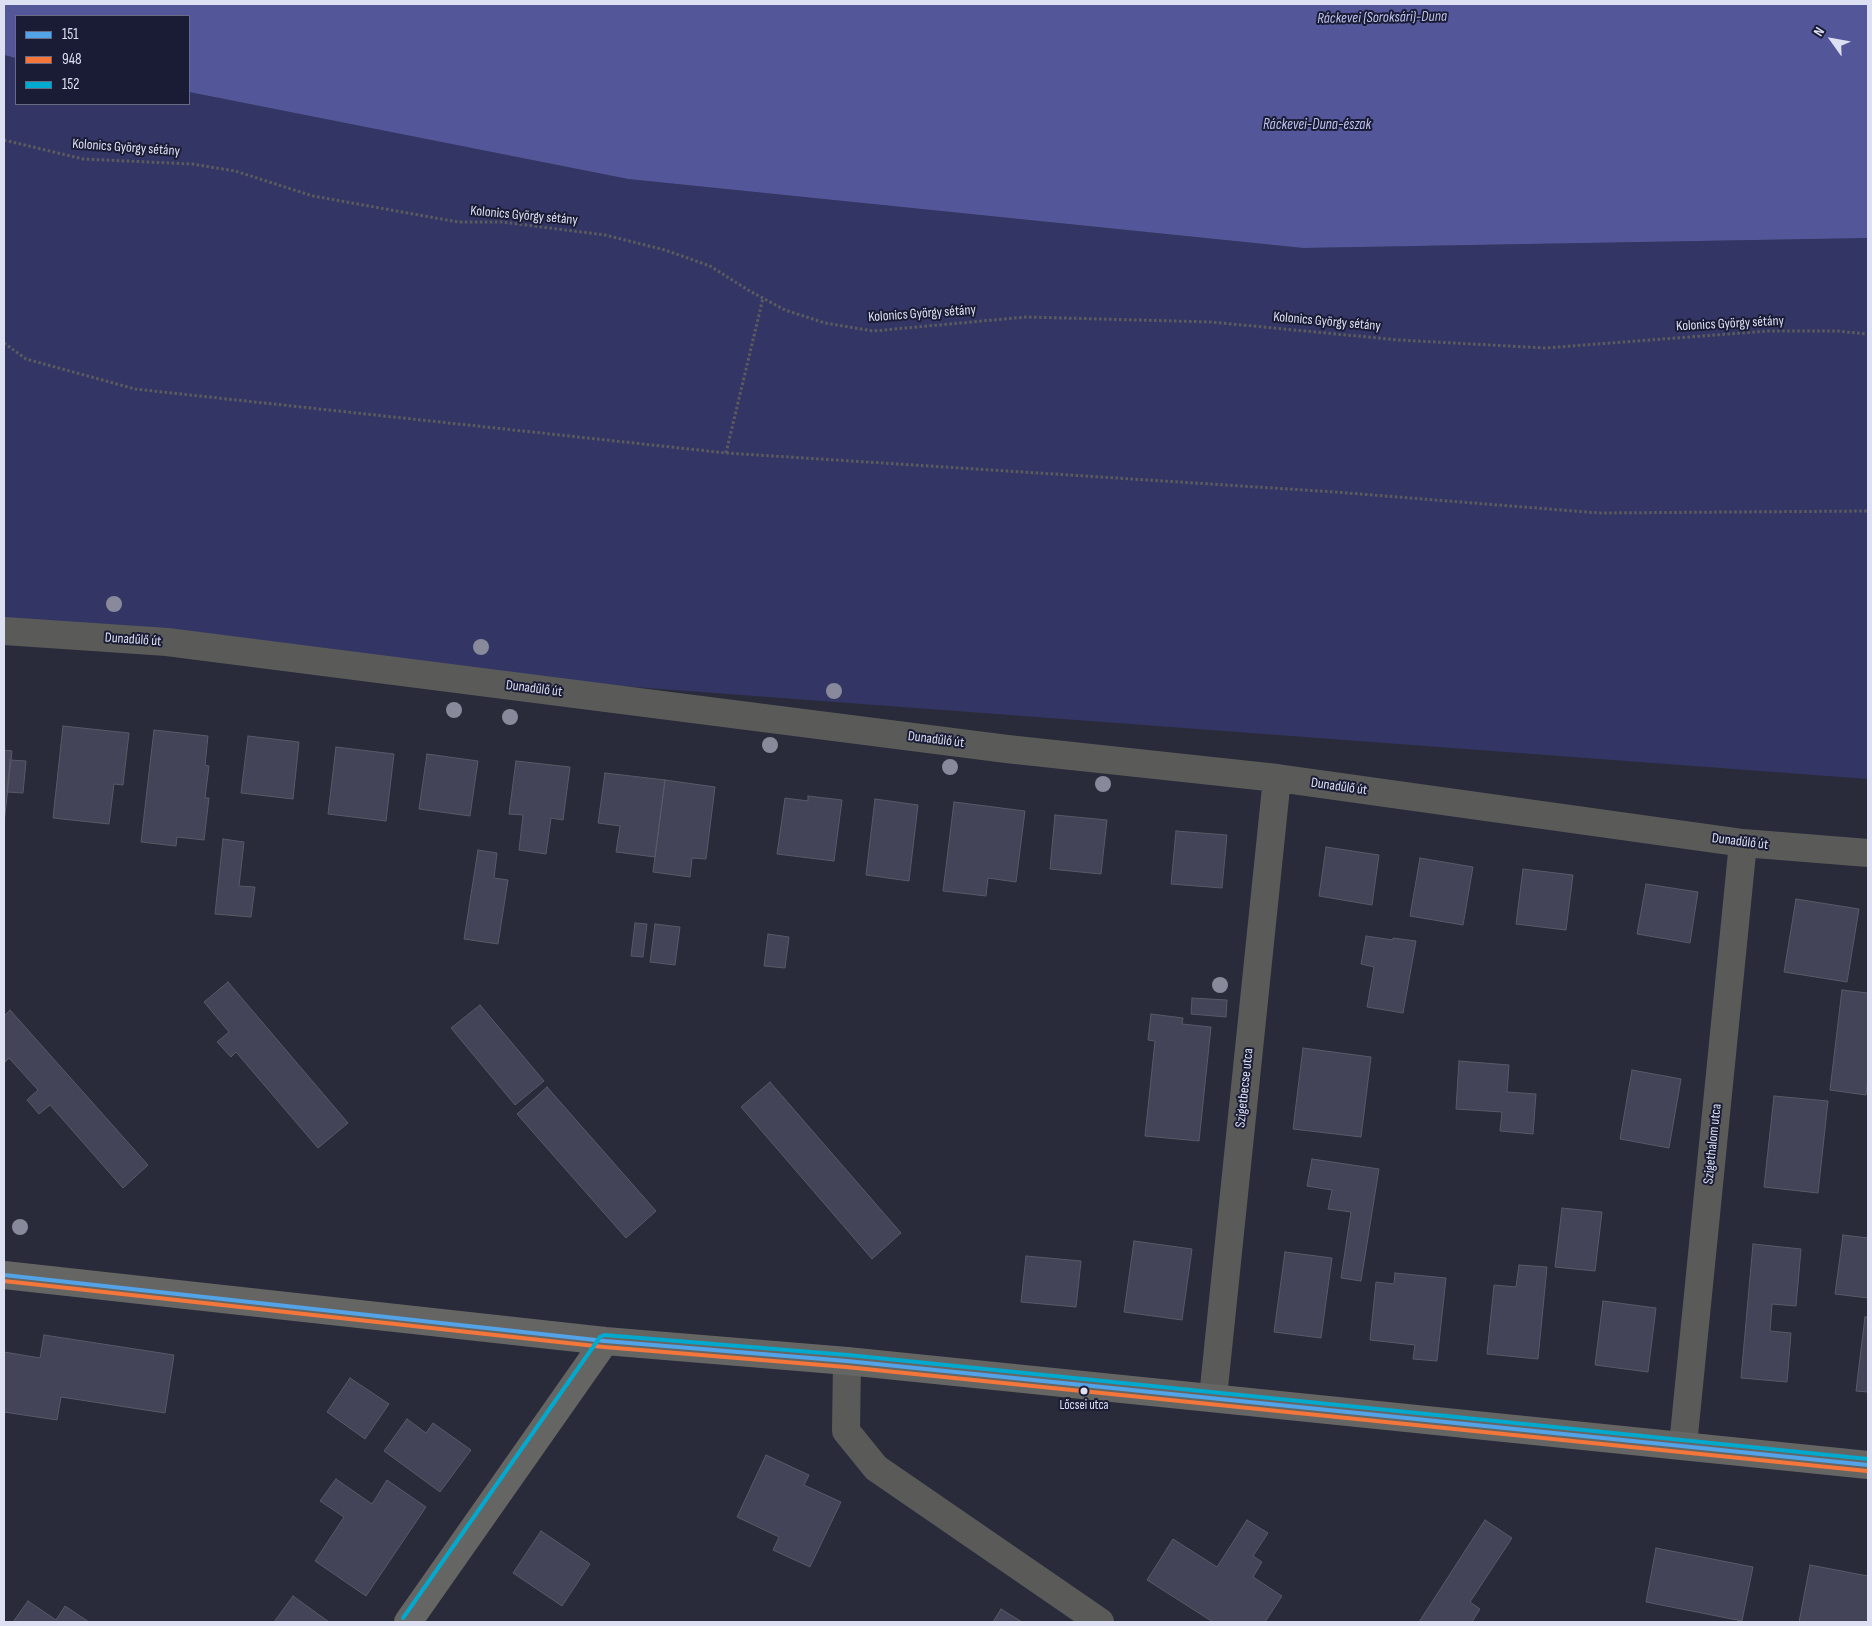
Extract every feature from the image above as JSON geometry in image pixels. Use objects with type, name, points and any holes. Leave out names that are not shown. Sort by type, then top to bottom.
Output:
[{"type":"street","name":"Dunadűlő út","points":[[4,631],[167,642],[988,746],[1277,778],[1743,843],[1868,854]]},
{"type":"street","name":"Szigetbecse utca","points":[[1213,1397],[1277,778]]},
{"type":"street","name":"Szigethalom utca","points":[[1683,1445],[1743,843]]},
{"type":"street","points":[[4,1275],[605,1341],[847,1361],[1868,1465]]},
{"type":"street","points":[[408,1622],[605,1341]]},
{"type":"street","points":[[847,1361],[846,1431],[876,1468],[1100,1622]]},
{"type":"path","name":"Kolonics György sétány","points":[[4,140],[83,159],[192,164],[235,171],[313,196],[458,222],[502,222],[604,235],[664,250],[710,266],[785,310],[825,323],[873,331],[1026,317],[1211,322],[1399,340],[1545,348],[1768,331],[1838,331],[1868,334]]},
{"type":"path","points":[[726,452],[763,298]]},
{"type":"path","points":[[4,343],[26,359],[135,389],[726,452],[1335,492],[1599,513],[1868,511]]},
{"type":"shaded area","points":[[4,55],[15,58],[15,105],[190,105],[190,92],[628,179],[1303,248],[1868,238],[1868,779],[4,640]]},
{"type":"water","name":"Ráckevei-Duna-észak","points":[[4,4],[1868,4],[1868,238],[1303,248],[628,179],[190,92],[190,15],[15,15],[15,58],[4,55]]},
{"type":"building","points":[[63,726],[129,733],[123,785],[114,784],[109,824],[53,818]]},
{"type":"building","points":[[154,730],[208,736],[205,765],[209,766],[205,798],[209,798],[204,840],[177,837],[176,846],[141,842]]},
{"type":"building","points":[[248,736],[299,742],[293,799],[241,793]]},
{"type":"building","points":[[336,747],[394,754],[386,821],[328,814]]},
{"type":"building","points":[[4,750],[12,751],[4,823]]},
{"type":"building","points":[[427,754],[478,761],[470,816],[419,809]]},
{"type":"building","points":[[10,760],[26,761],[23,793],[7,792]]},
{"type":"building","points":[[516,761],[570,767],[563,820],[551,818],[546,854],[519,850],[523,815],[509,814]]},
{"type":"building","points":[[605,773],[665,780],[655,857],[616,852],[620,826],[598,823]]},
{"type":"building","points":[[665,780],[715,787],[706,859],[692,858],[690,877],[653,872]]},
{"type":"building","points":[[808,796],[842,800],[834,861],[777,854],[785,798],[808,801]]},
{"type":"building","points":[[875,799],[918,805],[909,881],[866,875]]},
{"type":"building","points":[[954,802],[1025,811],[1016,882],[988,878],[986,896],[943,891]]},
{"type":"building","points":[[1055,815],[1107,820],[1101,874],[1050,869]]},
{"type":"building","points":[[1176,831],[1227,835],[1222,888],[1171,884]]},
{"type":"building","points":[[223,839],[244,842],[239,886],[255,887],[251,917],[215,914]]},
{"type":"building","points":[[1326,847],[1379,855],[1372,905],[1319,896]]},
{"type":"building","points":[[478,850],[497,853],[494,878],[508,880],[498,944],[464,939]]},
{"type":"building","points":[[1420,858],[1473,867],[1463,925],[1410,916]]},
{"type":"building","points":[[1523,869],[1573,875],[1566,930],[1516,924]]},
{"type":"building","points":[[1646,884],[1698,892],[1690,943],[1637,934]]},
{"type":"building","points":[[1796,899],[1859,909],[1847,982],[1784,972]]},
{"type":"building","points":[[635,923],[647,924],[643,957],[631,956]]},
{"type":"building","points":[[655,924],[680,927],[675,965],[650,962]]},
{"type":"building","points":[[768,934],[789,937],[785,968],[764,966]]},
{"type":"building","points":[[1366,936],[1416,941],[1403,1013],[1367,1007],[1374,967],[1361,964]]},
{"type":"building","points":[[228,982],[348,1123],[318,1148],[236,1052],[231,1057],[217,1042],[229,1032],[204,1002]]},
{"type":"building","points":[[1842,990],[1868,993],[1868,1079],[1866,1095],[1830,1090]]},
{"type":"building","points":[[1192,998],[1227,1000],[1226,1017],[1191,1014]]},
{"type":"building","points":[[480,1005],[544,1081],[515,1105],[451,1028]]},
{"type":"building","points":[[10,1010],[148,1165],[123,1188],[50,1105],[39,1114],[27,1100],[38,1090],[9,1058],[4,1063],[4,1016]]},
{"type":"building","points":[[1151,1014],[1183,1018],[1182,1024],[1211,1027],[1199,1141],[1145,1136],[1155,1041],[1148,1040]]},
{"type":"building","points":[[1303,1048],[1371,1057],[1361,1137],[1293,1129]]},
{"type":"building","points":[[1459,1061],[1509,1065],[1507,1092],[1536,1094],[1533,1134],[1500,1131],[1502,1112],[1456,1109]]},
{"type":"building","points":[[1632,1070],[1681,1079],[1669,1148],[1620,1139]]},
{"type":"building","points":[[770,1082],[901,1233],[872,1259],[741,1107]]},
{"type":"building","points":[[547,1087],[656,1211],[626,1238],[517,1114]]},
{"type":"building","points":[[1774,1096],[1828,1101],[1818,1193],[1764,1187]]},
{"type":"building","points":[[1312,1159],[1379,1169],[1361,1281],[1341,1278],[1351,1212],[1328,1209],[1332,1190],[1307,1186]]},
{"type":"building","points":[[1562,1208],[1602,1212],[1595,1271],[1555,1267]]},
{"type":"building","points":[[1843,1235],[1868,1238],[1868,1298],[1835,1294]]},
{"type":"building","points":[[1134,1241],[1192,1249],[1182,1320],[1124,1312]]},
{"type":"building","points":[[1753,1244],[1801,1249],[1796,1306],[1772,1304],[1770,1331],[1791,1333],[1787,1382],[1741,1378]]},
{"type":"building","points":[[1285,1252],[1332,1258],[1321,1338],[1274,1332]]},
{"type":"building","points":[[1026,1256],[1081,1261],[1076,1307],[1021,1302]]},
{"type":"building","points":[[1519,1265],[1547,1267],[1538,1359],[1487,1354],[1494,1285],[1516,1287]]},
{"type":"building","points":[[1395,1273],[1446,1278],[1437,1361],[1413,1359],[1415,1345],[1370,1340],[1376,1282],[1394,1284]]},
{"type":"building","points":[[1603,1301],[1656,1308],[1648,1372],[1595,1365]]},
{"type":"building","points":[[1865,1317],[1868,1317],[1868,1392],[1856,1391]]},
{"type":"building","points":[[44,1335],[174,1355],[165,1413],[61,1397],[57,1420],[4,1412],[4,1352],[40,1358]]},
{"type":"building","points":[[350,1378],[389,1404],[365,1439],[327,1412]]},
{"type":"building","points":[[407,1419],[426,1433],[433,1423],[471,1450],[440,1492],[384,1451]]},
{"type":"building","points":[[766,1455],[809,1475],[804,1485],[841,1502],[810,1567],[773,1550],[779,1537],[737,1517]]},
{"type":"building","points":[[336,1479],[372,1504],[387,1480],[426,1507],[366,1596],[315,1561],[344,1517],[320,1501]]},
{"type":"building","points":[[1247,1520],[1268,1533],[1253,1556],[1262,1562],[1253,1577],[1282,1596],[1265,1622],[1213,1622],[1147,1580],[1173,1539],[1217,1567]]},
{"type":"building","points":[[1485,1520],[1512,1538],[1470,1602],[1480,1609],[1472,1622],[1419,1622]]},
{"type":"building","points":[[541,1531],[590,1564],[562,1606],[513,1573]]},
{"type":"building","points":[[1656,1548],[1753,1567],[1742,1621],[1646,1602]]},
{"type":"building","points":[[1810,1565],[1868,1576],[1868,1622],[1799,1622]]},
{"type":"building","points":[[293,1596],[329,1622],[274,1622]]},
{"type":"building","points":[[28,1601],[56,1620],[65,1606],[89,1622],[13,1622]]},
{"type":"building","points":[[1001,1609],[1022,1622],[993,1622]]},
{"type":"transit line","name":"151","points":[[4,1275],[605,1341],[847,1361],[1868,1465]]},
{"type":"transit line","name":"948","points":[[4,1281],[604,1347],[846,1367],[1867,1471]]},
{"type":"transit line","name":"152","points":[[403,1618],[600,1337],[604,1335],[848,1355],[1868,1459]]},
{"type":"place","name":"Lőcsei utca","points":[[1084,1391]]},
{"type":"water label","name":"Ráckevei (Soroksári)-Duna","points":[[1382,18]]}]
